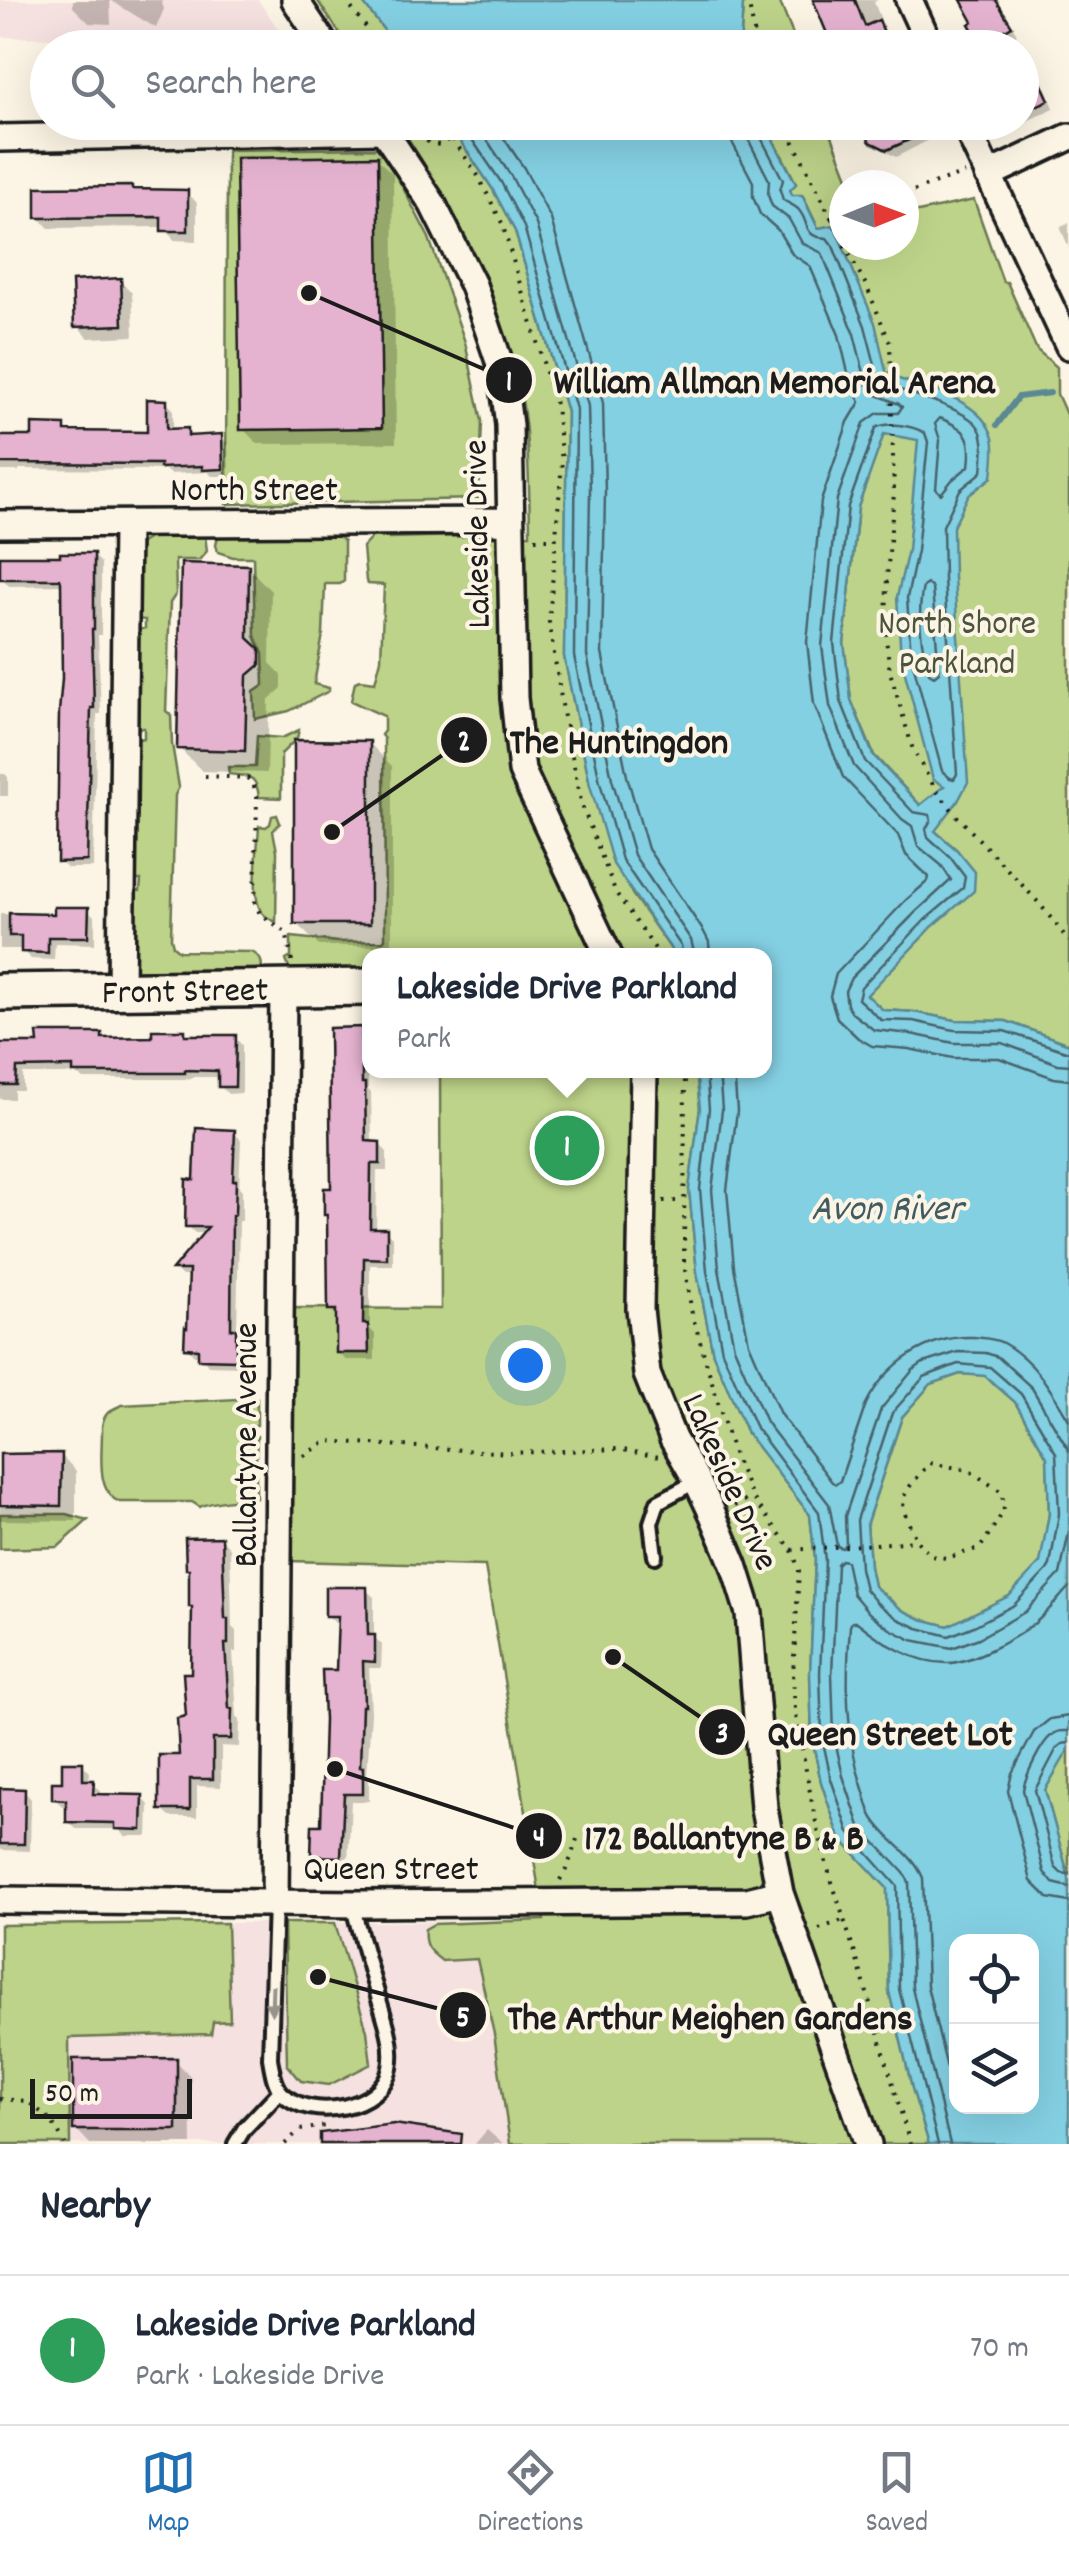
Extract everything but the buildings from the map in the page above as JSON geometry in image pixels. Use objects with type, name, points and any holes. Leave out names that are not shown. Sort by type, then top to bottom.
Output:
[{"type":"street","points":[[296,0],[316,30]]},
{"type":"street","points":[[910,0],[923,30]]},
{"type":"street","points":[[0,138],[30,137]]},
{"type":"street","points":[[979,173],[1069,138]]},
{"type":"street","name":"Lakeside Drive","points":[[390,140],[432,203],[473,284],[502,370],[508,425],[514,698],[522,771],[605,948]]},
{"type":"street","points":[[969,140],[979,173],[1069,346]]},
{"type":"street","name":"North Street","points":[[0,524],[510,521]]},
{"type":"street","points":[[121,990],[126,524]]},
{"type":"street","name":"Front Street","points":[[0,992],[362,987]]},
{"type":"street","name":"Ballantyne Avenue","points":[[275,1902],[279,1472],[293,988]]},
{"type":"street","name":"Lakeside Drive","points":[[644,1078],[640,1309],[648,1374],[673,1439],[734,1565],[748,1612],[764,1808],[780,1894],[868,2144]]},
{"type":"street","name":"Queen Street","points":[[0,1900],[352,1904],[748,1902],[780,1894]]},
{"type":"lane","points":[[655,1556],[651,1523],[658,1502],[692,1472]]},
{"type":"lane","points":[[275,1902],[270,2058],[280,2091],[296,2104],[321,2109],[350,2107],[383,2087],[390,2069],[392,2044],[352,1904]]},
{"type":"lane","points":[[235,2144],[280,2091]]},
{"type":"path","points":[[345,0],[368,30]]},
{"type":"path","points":[[748,0],[753,30]]},
{"type":"path","points":[[425,140],[440,146],[449,140]]},
{"type":"path","points":[[453,140],[477,174],[502,224],[556,406],[562,462],[549,622],[582,806],[616,893],[654,948]]},
{"type":"path","points":[[793,140],[829,217]]},
{"type":"path","points":[[919,190],[979,173]]},
{"type":"path","points":[[852,260],[890,342],[894,493],[886,638],[890,672],[912,750],[936,790],[1039,903],[1069,942]]},
{"type":"path","points":[[204,776],[246,778],[253,783],[257,797],[255,904],[260,914],[286,932],[293,988]]},
{"type":"path","points":[[685,1078],[684,1264],[692,1314],[733,1453],[752,1497],[795,1550],[799,1570],[793,1674],[795,1710],[814,1814],[910,2144]]},
{"type":"path","points":[[279,1472],[328,1441],[509,1453],[618,1449],[692,1472]]},
{"type":"path","points":[[930,1464],[968,1470],[1002,1492],[1004,1511],[980,1548],[947,1558],[930,1556],[917,1540],[902,1509],[903,1493],[930,1464]]},
{"type":"path","points":[[795,1550],[917,1540]]},
{"type":"path","points":[[548,1902],[568,1866],[579,1834]]},
{"type":"path","points":[[810,1933],[845,1920]]},
{"type":"path","points":[[0,2098],[27,2101],[51,2120],[66,2144]]},
{"type":"path","points":[[285,2144],[300,2130],[332,2125]]},
{"type":"shaded area","points":[[0,0],[258,0],[279,30],[30,30],[30,37],[0,37]]},
{"type":"shaded area","points":[[486,1921],[530,2144],[70,2144],[68,2026],[229,2021],[227,1923]]},
{"type":"green space","points":[[317,0],[361,0],[384,30],[337,30]]},
{"type":"green space","points":[[741,0],[779,0],[791,30],[741,30]]},
{"type":"green space","points":[[409,140],[460,140],[515,231],[567,412],[564,656],[590,785],[632,894],[670,948],[362,948],[362,978],[292,977],[286,960],[291,957],[291,937],[338,942],[385,939],[381,735],[384,716],[351,701],[355,682],[375,682],[381,659],[384,585],[366,581],[363,547],[375,534],[388,534],[389,538],[530,534],[526,433],[514,362],[469,248]]},
{"type":"green space","name":"North Shore Parkland","points":[[774,140],[834,140],[845,170],[829,170],[829,260],[919,260],[919,212],[974,200],[1003,282],[1007,282],[1037,350],[1057,367],[1057,394],[1069,421],[1069,1044],[1006,1021],[955,1020],[883,1010],[866,995],[931,928],[957,850],[935,831],[920,805],[874,755],[851,700],[844,643],[858,507],[884,431],[818,228],[803,196],[792,196],[790,190],[796,183]]},
{"type":"green space","points":[[377,148],[390,163],[429,238],[465,342],[482,421],[479,499],[226,504],[227,150]]},
{"type":"green space","points":[[154,535],[205,535],[207,551],[199,560],[175,560],[176,594],[170,603],[166,711],[171,715],[179,787],[175,795],[171,938],[179,951],[252,952],[261,960],[260,979],[137,975],[134,968],[134,891],[140,891],[141,880],[135,880],[138,739],[144,738],[144,728],[136,728],[138,630],[145,628],[145,620],[138,619],[138,564],[141,543]]},
{"type":"green space","points":[[218,535],[338,535],[344,541],[344,581],[325,584],[323,634],[314,684],[329,691],[289,711],[255,719],[254,692],[264,685],[263,654],[255,636],[253,557],[218,552]]},
{"type":"green space","points":[[299,730],[297,738],[281,754],[281,798],[259,797],[251,778],[229,774],[228,767],[255,767],[257,736],[282,738]]},
{"type":"green space","points":[[277,815],[280,823],[273,831],[277,851],[276,922],[260,910],[256,879],[259,826],[266,827],[272,816]]},
{"type":"green space","points":[[440,1078],[697,1078],[700,1108],[689,1189],[697,1272],[713,1354],[747,1433],[810,1515],[815,1559],[810,1674],[812,1738],[821,1782],[840,1838],[887,1888],[889,1991],[929,2144],[510,2144],[494,2034],[477,1959],[442,1961],[425,1940],[425,1929],[434,1924],[544,1920],[485,1566],[289,1561],[292,1308],[441,1309]]},
{"type":"green space","points":[[960,1374],[985,1375],[1015,1402],[1047,1457],[1049,1514],[1041,1563],[1009,1596],[948,1626],[902,1610],[874,1586],[867,1522],[902,1417],[931,1384]]},
{"type":"green space","points":[[257,1398],[257,1425],[251,1426],[251,1435],[257,1436],[256,1461],[252,1461],[256,1498],[200,1507],[192,1502],[120,1502],[106,1489],[102,1426],[111,1410],[122,1405]]},
{"type":"green space","points":[[0,1514],[67,1514],[88,1520],[58,1547],[0,1549]]},
{"type":"green space","points":[[1069,1749],[1069,1878],[1045,1790]]},
{"type":"green space","points":[[227,1923],[230,2021],[213,2022],[211,2034],[69,2038],[70,2144],[0,2144],[0,1925]]},
{"type":"green space","points":[[284,1923],[335,1923],[367,2031],[371,2064],[329,2085],[301,2081],[287,2064]]},
{"type":"water","points":[[361,0],[741,0],[743,4],[741,30],[384,30]]},
{"type":"water","name":"Avon River","points":[[460,140],[773,140],[796,184],[790,190],[792,195],[802,195],[818,228],[829,226],[829,260],[849,260],[875,323],[887,375],[964,403],[987,424],[993,438],[992,477],[968,496],[953,527],[968,782],[935,831],[975,872],[974,891],[931,928],[867,995],[883,1010],[955,1020],[1006,1021],[1069,1044],[1069,1749],[1045,1790],[1069,1878],[1069,2144],[929,2144],[889,1991],[887,1888],[840,1838],[821,1782],[812,1738],[810,1674],[815,1559],[810,1515],[747,1433],[713,1354],[697,1272],[689,1189],[700,1108],[697,1078],[772,1078],[772,948],[670,948],[613,864],[590,785],[564,656],[567,412],[515,231]],"holes":[[[884,434],[918,440],[908,550],[897,597],[901,658],[933,779],[944,786],[920,805],[873,755],[851,700],[844,643],[858,507]],[[960,1374],[985,1376],[1015,1402],[1047,1457],[1049,1514],[1040,1563],[1009,1596],[948,1626],[902,1610],[874,1586],[867,1522],[902,1417],[931,1384]]]},
{"type":"waterway","points":[[997,425],[1018,397],[1050,393]]},
{"type":"place","name":"William Allman Memorial Arena","points":[[309,293]]},
{"type":"place","name":"The Huntingdon","points":[[332,832]]},
{"type":"place","name":"Lakeside Drive Parkland","points":[[567,1148]]},
{"type":"place","name":"Queen Street Lot","points":[[613,1657]]},
{"type":"place","name":"172 Ballantyne B & B","points":[[335,1769]]},
{"type":"place","name":"The Arthur Meighen Gardens","points":[[318,1977]]}]
